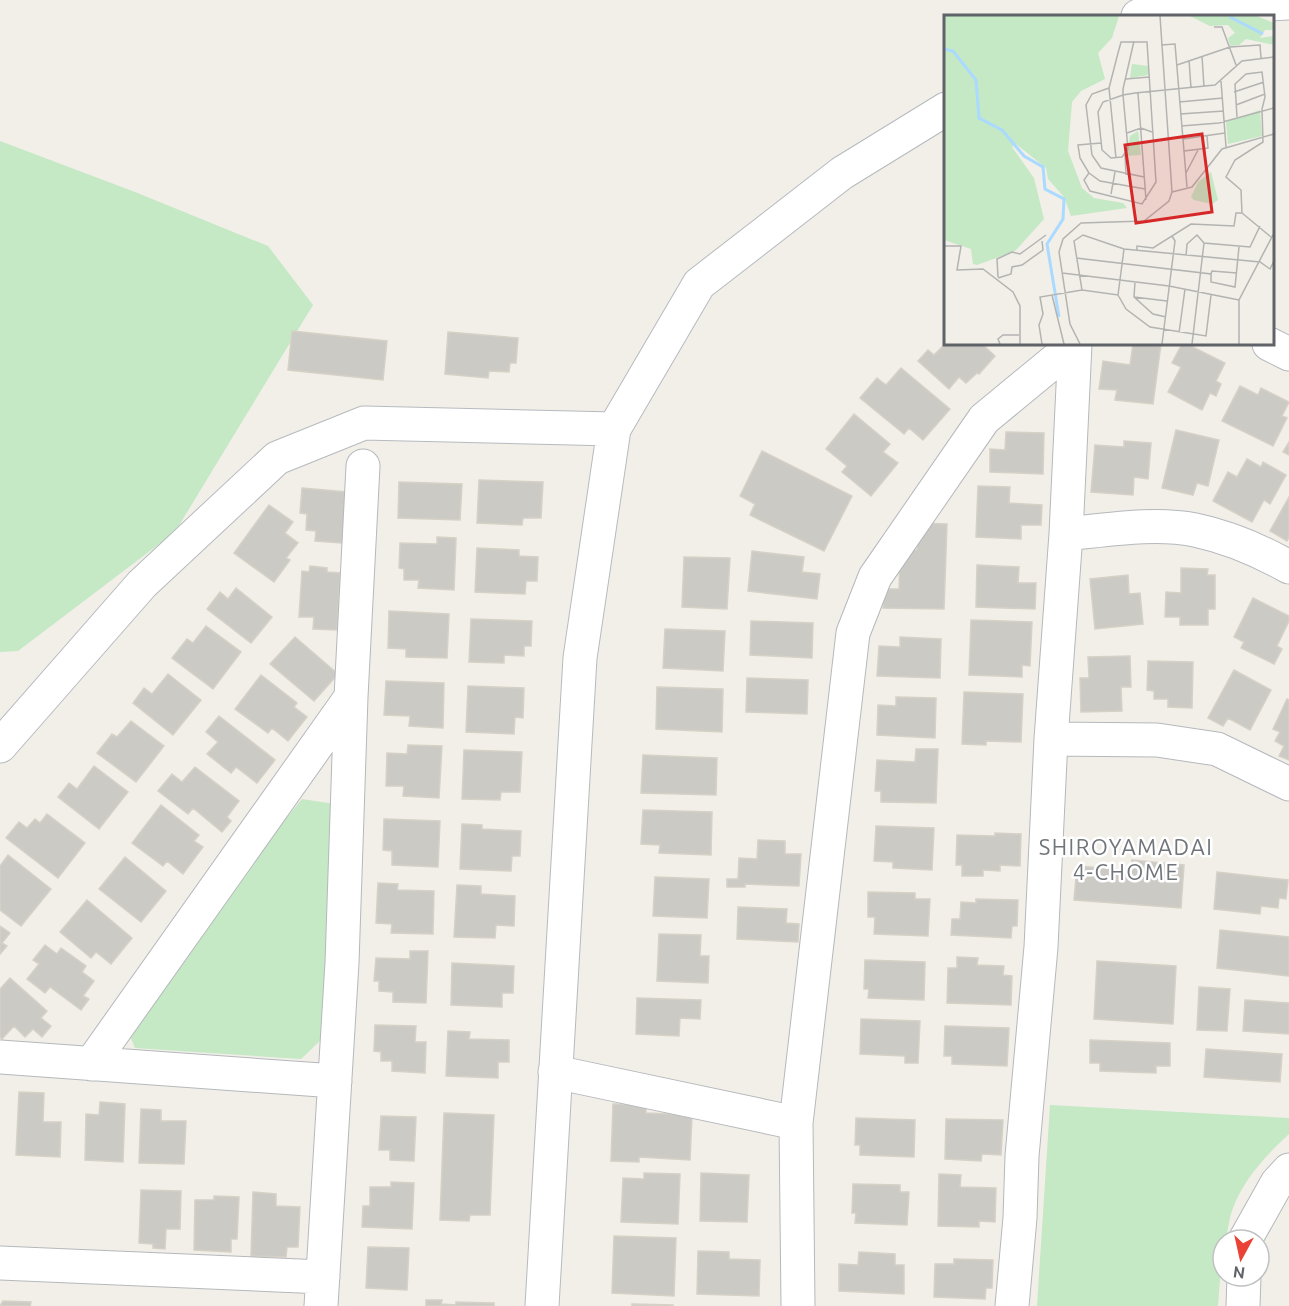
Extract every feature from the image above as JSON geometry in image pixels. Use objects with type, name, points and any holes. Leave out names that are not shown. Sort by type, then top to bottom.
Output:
[{"type":"street","points":[[1141,15],[1154,10],[1289,3]]},
{"type":"street","points":[[542,1306],[580,658],[614,429],[699,284],[842,173],[944,110]]},
{"type":"street","points":[[798,1306],[796,1123],[853,633],[874,577],[984,418],[1074,345]]},
{"type":"street","points":[[1012,1306],[1020,1218],[1022,1156],[1041,947],[1075,345]]},
{"type":"street","points":[[1271,345],[1289,354]]},
{"type":"street","points":[[0,746],[142,584],[277,458],[364,423],[614,429]]},
{"type":"street","points":[[0,1263],[322,1292],[342,963],[351,697],[363,466]]},
{"type":"street","points":[[1066,534],[1126,528],[1194,530],[1256,549],[1289,567]]},
{"type":"street","points":[[92,1064],[351,697]]},
{"type":"street","points":[[1051,739],[1156,740],[1217,749],[1289,784]]},
{"type":"street","points":[[0,1057],[335,1081]]},
{"type":"street","points":[[555,1072],[796,1123]]},
{"type":"street","points":[[1252,1228],[1277,1183],[1289,1170]]},
{"type":"street","points":[[1243,1306],[1244,1288]]},
{"type":"green space","points":[[0,141],[268,246],[313,305],[175,532],[18,651],[0,652]]},
{"type":"green space","points":[[302,799],[335,804],[323,1038],[301,1059],[135,1048],[122,1017]]},
{"type":"green space","points":[[1050,1105],[1289,1118],[1289,1134],[1256,1168],[1243,1187],[1233,1208],[1228,1228],[1211,1228],[1211,1288],[1219,1288],[1218,1306],[1037,1306]]},
{"type":"building","points":[[292,331],[387,341],[383,380],[288,370]]},
{"type":"building","points":[[448,332],[518,338],[516,363],[510,363],[509,372],[489,371],[488,378],[445,374]]},
{"type":"building","points":[[944,345],[983,345],[995,356],[979,374],[977,373],[966,383],[959,377],[949,389],[918,361],[928,350],[934,355]]},
{"type":"building","points":[[1133,345],[1161,345],[1153,404],[1115,400],[1117,390],[1099,389],[1103,361],[1130,365]]},
{"type":"building","points":[[1181,345],[1189,345],[1225,363],[1216,381],[1221,384],[1216,396],[1210,393],[1202,410],[1168,392],[1181,367],[1172,363]]},
{"type":"building","points":[[901,368],[950,409],[923,440],[909,428],[904,434],[860,398],[877,378],[886,385]]},
{"type":"building","points":[[1240,386],[1258,395],[1261,388],[1289,402],[1282,416],[1287,418],[1273,446],[1222,421]]},
{"type":"building","points":[[854,414],[890,444],[883,452],[898,463],[871,496],[842,472],[847,466],[826,449]]},
{"type":"building","points":[[1176,430],[1219,440],[1208,486],[1197,483],[1193,495],[1162,488]]},
{"type":"building","points":[[1006,432],[1044,433],[1043,474],[990,472],[990,449],[1005,450]]},
{"type":"building","points":[[1124,441],[1151,443],[1148,479],[1134,477],[1133,495],[1091,492],[1095,445],[1124,447]]},
{"type":"building","points":[[1289,442],[1289,455],[1283,452]]},
{"type":"building","points":[[762,451],[852,496],[824,551],[750,515],[755,504],[740,496]]},
{"type":"building","points":[[1247,459],[1261,467],[1263,462],[1286,475],[1270,504],[1264,500],[1252,522],[1213,501],[1228,472],[1237,477]]},
{"type":"building","points":[[479,480],[543,482],[541,518],[523,518],[522,525],[477,523]]},
{"type":"building","points":[[399,482],[462,484],[460,520],[398,518]]},
{"type":"building","points":[[978,486],[1010,487],[1009,503],[1042,505],[1041,525],[1021,525],[1021,539],[976,537]]},
{"type":"building","points":[[302,488],[347,492],[342,543],[315,541],[316,531],[306,530],[307,514],[300,513]]},
{"type":"building","points":[[1289,497],[1289,537],[1287,541],[1270,531]]},
{"type":"building","points":[[269,505],[293,522],[285,533],[298,543],[286,558],[290,560],[274,582],[234,553]]},
{"type":"building","points":[[918,523],[947,524],[944,609],[883,608],[884,589],[899,589],[900,550],[917,550]]},
{"type":"building","points":[[437,537],[456,538],[454,590],[418,588],[419,580],[404,580],[404,569],[399,568],[400,543],[437,544]]},
{"type":"building","points":[[477,548],[519,550],[519,556],[538,557],[537,581],[526,581],[525,594],[475,592]]},
{"type":"building","points":[[752,551],[804,557],[802,572],[820,574],[817,599],[748,591]]},
{"type":"building","points":[[684,557],[730,558],[727,609],[682,607]]},
{"type":"building","points":[[977,565],[1019,567],[1018,583],[1036,583],[1035,609],[976,607]]},
{"type":"building","points":[[310,566],[327,568],[327,572],[340,573],[337,630],[313,629],[314,617],[299,617],[302,571],[309,572]]},
{"type":"building","points":[[1181,568],[1208,569],[1207,575],[1215,575],[1215,609],[1208,609],[1208,625],[1180,625],[1180,617],[1165,617],[1166,592],[1181,593]]},
{"type":"building","points":[[1128,575],[1129,594],[1140,593],[1143,624],[1095,629],[1090,579]]},
{"type":"building","points":[[236,588],[272,617],[251,643],[207,609],[220,592],[228,599]]},
{"type":"building","points":[[1253,598],[1289,616],[1289,621],[1277,646],[1282,649],[1274,664],[1241,648],[1244,642],[1234,637]]},
{"type":"building","points":[[389,611],[449,614],[447,658],[406,657],[406,649],[388,648]]},
{"type":"building","points":[[471,619],[532,621],[531,646],[524,646],[524,656],[504,655],[504,663],[469,662]]},
{"type":"building","points":[[971,620],[1032,622],[1030,666],[1022,665],[1022,677],[969,675]]},
{"type":"building","points":[[751,621],[813,623],[812,658],[750,655]]},
{"type":"building","points":[[206,626],[241,652],[213,689],[172,658],[187,639],[193,643]]},
{"type":"building","points":[[665,629],[725,631],[723,671],[663,668]]},
{"type":"building","points":[[295,637],[338,674],[314,701],[270,664]]},
{"type":"building","points":[[900,637],[941,639],[940,678],[877,676],[879,646],[900,647]]},
{"type":"building","points":[[1130,656],[1131,687],[1121,687],[1122,711],[1081,712],[1080,678],[1089,678],[1088,657]]},
{"type":"building","points":[[1148,661],[1193,662],[1192,708],[1168,707],[1168,699],[1154,699],[1154,691],[1147,690]]},
{"type":"building","points":[[1234,670],[1271,690],[1250,730],[1228,718],[1223,726],[1208,718]]},
{"type":"building","points":[[168,674],[201,700],[173,735],[133,703],[144,688],[152,694]]},
{"type":"building","points":[[261,675],[297,703],[294,707],[307,717],[288,741],[272,728],[268,733],[235,709]]},
{"type":"building","points":[[747,678],[808,680],[807,714],[746,712]]},
{"type":"building","points":[[386,681],[444,683],[443,728],[409,726],[410,716],[384,715]]},
{"type":"building","points":[[468,686],[524,688],[523,718],[515,717],[514,734],[466,732]]},
{"type":"building","points":[[657,687],[723,689],[722,732],[656,729]]},
{"type":"building","points":[[964,692],[1023,694],[1021,742],[986,741],[986,745],[962,744]]},
{"type":"building","points":[[896,697],[936,698],[935,738],[877,735],[878,705],[896,706]]},
{"type":"building","points":[[1287,699],[1289,700],[1289,760],[1279,756],[1284,746],[1275,741],[1280,732],[1273,729]]},
{"type":"building","points":[[219,716],[275,760],[257,783],[236,767],[231,773],[207,754],[218,742],[206,732]]},
{"type":"building","points":[[131,721],[164,746],[136,782],[97,753],[112,734],[117,737]]},
{"type":"building","points":[[408,745],[442,746],[439,798],[403,796],[404,786],[386,786],[387,753],[407,754]]},
{"type":"building","points":[[916,749],[938,749],[936,803],[881,802],[881,791],[875,791],[877,760],[915,762]]},
{"type":"building","points":[[464,750],[522,752],[520,792],[501,792],[500,800],[462,799]]},
{"type":"building","points":[[643,755],[717,758],[716,795],[641,793]]},
{"type":"building","points":[[94,766],[128,792],[99,829],[58,797],[69,783],[77,789]]},
{"type":"building","points":[[195,767],[239,801],[227,817],[231,821],[222,832],[193,808],[188,814],[158,791],[172,774],[182,782]]},
{"type":"building","points":[[161,805],[199,835],[194,841],[203,847],[183,874],[167,861],[163,866],[132,843]]},
{"type":"building","points":[[643,810],[712,812],[711,855],[659,853],[660,845],[641,844]]},
{"type":"building","points":[[47,814],[85,843],[58,878],[6,838],[19,822],[27,828],[35,819],[40,823]]},
{"type":"building","points":[[384,819],[440,821],[438,867],[392,865],[392,851],[383,850]]},
{"type":"building","points":[[462,824],[482,825],[482,829],[521,831],[520,856],[512,856],[511,871],[460,869]]},
{"type":"building","points":[[876,826],[934,828],[932,870],[893,868],[893,862],[874,861]]},
{"type":"building","points":[[995,833],[1021,834],[1020,866],[1000,865],[1000,871],[983,870],[983,876],[962,876],[962,865],[956,865],[957,835],[995,836]]},
{"type":"building","points":[[758,840],[785,841],[785,854],[801,854],[799,886],[745,884],[745,887],[727,887],[727,879],[738,879],[739,858],[757,859]]},
{"type":"building","points":[[8,855],[51,889],[21,926],[0,910],[0,866]]},
{"type":"building","points":[[125,857],[166,891],[141,922],[99,889]]},
{"type":"building","points":[[1132,860],[1184,865],[1181,908],[1074,900],[1077,866],[1131,870]]},
{"type":"building","points":[[1217,872],[1288,880],[1286,899],[1279,898],[1278,908],[1261,906],[1260,914],[1214,909]]},
{"type":"building","points":[[655,877],[709,879],[707,918],[653,916]]},
{"type":"building","points":[[378,883],[398,884],[397,890],[434,891],[433,934],[391,933],[392,924],[376,923]]},
{"type":"building","points":[[457,885],[481,886],[481,894],[515,896],[514,926],[496,925],[495,938],[454,937]]},
{"type":"building","points":[[868,892],[915,893],[915,899],[930,899],[928,936],[874,934],[875,917],[868,917]]},
{"type":"building","points":[[976,899],[1018,900],[1017,926],[1012,926],[1011,938],[951,935],[952,919],[960,919],[961,902],[976,903]]},
{"type":"building","points":[[87,900],[132,938],[111,964],[96,952],[91,958],[60,932]]},
{"type":"building","points":[[738,907],[787,909],[786,923],[799,924],[798,942],[737,939]]},
{"type":"building","points":[[0,926],[10,933],[2,943],[7,946],[0,954]]},
{"type":"building","points":[[1220,930],[1289,937],[1289,976],[1217,968]]},
{"type":"building","points":[[659,934],[701,935],[700,956],[709,956],[708,983],[657,981]]},
{"type":"building","points":[[45,945],[57,954],[61,948],[86,966],[82,972],[94,981],[83,996],[89,999],[81,1010],[50,987],[45,993],[27,979],[39,964],[33,960]]},
{"type":"building","points":[[410,951],[428,951],[426,1003],[393,1002],[393,992],[379,991],[379,981],[374,981],[376,958],[410,959]]},
{"type":"building","points":[[957,957],[978,958],[977,965],[1004,966],[1003,975],[1012,976],[1011,1005],[947,1003],[948,968],[957,968]]},
{"type":"building","points":[[865,960],[925,962],[924,1000],[868,998],[869,989],[864,989]]},
{"type":"building","points":[[1097,961],[1176,966],[1173,1024],[1094,1019]]},
{"type":"building","points":[[452,963],[514,966],[513,993],[502,993],[502,1007],[451,1005]]},
{"type":"building","points":[[10,978],[47,1011],[41,1018],[51,1026],[42,1037],[33,1029],[25,1037],[14,1026],[2,1039],[0,1037],[0,989]]},
{"type":"building","points":[[1199,987],[1230,989],[1227,1031],[1197,1030]]},
{"type":"building","points":[[637,998],[701,1000],[700,1019],[680,1018],[679,1036],[636,1034]]},
{"type":"building","points":[[1245,1000],[1289,1003],[1289,1034],[1243,1031]]},
{"type":"building","points":[[861,1019],[920,1021],[918,1063],[905,1063],[905,1056],[860,1054]]},
{"type":"building","points":[[375,1025],[416,1026],[415,1042],[426,1042],[425,1073],[392,1071],[392,1061],[381,1061],[381,1052],[374,1051]]},
{"type":"building","points":[[945,1026],[1009,1028],[1007,1066],[952,1064],[952,1056],[944,1056]]},
{"type":"building","points":[[448,1031],[470,1032],[469,1039],[509,1040],[509,1062],[498,1062],[498,1078],[446,1076]]},
{"type":"building","points":[[1090,1040],[1170,1043],[1170,1066],[1156,1066],[1156,1073],[1100,1071],[1100,1063],[1090,1063]]},
{"type":"building","points":[[1206,1049],[1282,1054],[1280,1082],[1204,1077]]},
{"type":"building","points":[[19,1092],[44,1093],[43,1122],[61,1122],[60,1157],[16,1155]]},
{"type":"building","points":[[100,1102],[125,1104],[123,1162],[85,1160],[86,1114],[99,1115]]},
{"type":"building","points":[[613,1104],[646,1105],[646,1113],[692,1115],[690,1160],[639,1157],[639,1162],[611,1161]]},
{"type":"building","points":[[141,1109],[161,1110],[161,1121],[186,1121],[184,1164],[139,1163]]},
{"type":"building","points":[[444,1113],[494,1115],[490,1215],[470,1215],[469,1221],[440,1220]]},
{"type":"building","points":[[381,1116],[416,1117],[414,1161],[390,1160],[390,1150],[379,1150]]},
{"type":"building","points":[[856,1118],[915,1120],[914,1157],[860,1155],[860,1145],[855,1145]]},
{"type":"building","points":[[946,1119],[1003,1120],[1001,1155],[982,1154],[981,1161],[945,1159]]},
{"type":"building","points":[[644,1173],[680,1174],[678,1224],[621,1222],[623,1178],[644,1179]]},
{"type":"building","points":[[701,1173],[749,1175],[747,1222],[700,1221]]},
{"type":"building","points":[[939,1174],[961,1175],[960,1187],[996,1188],[995,1222],[979,1221],[979,1227],[938,1226]]},
{"type":"building","points":[[391,1182],[414,1183],[412,1229],[362,1227],[363,1206],[370,1206],[370,1187],[391,1187]]},
{"type":"building","points":[[853,1184],[900,1185],[900,1192],[909,1192],[907,1225],[855,1223],[856,1213],[852,1213]]},
{"type":"building","points":[[141,1190],[181,1191],[180,1229],[166,1229],[165,1249],[153,1248],[153,1244],[139,1243]]},
{"type":"building","points":[[253,1192],[276,1194],[276,1206],[300,1207],[298,1247],[287,1247],[286,1257],[251,1256]]},
{"type":"building","points":[[214,1196],[239,1197],[237,1239],[231,1239],[231,1252],[194,1250],[195,1200],[214,1200]]},
{"type":"building","points":[[614,1236],[676,1238],[674,1296],[612,1293]]},
{"type":"building","points":[[368,1247],[409,1248],[407,1290],[366,1288]]},
{"type":"building","points":[[698,1251],[729,1252],[729,1259],[760,1260],[759,1296],[697,1294]]},
{"type":"building","points":[[859,1252],[895,1254],[895,1265],[904,1265],[904,1294],[839,1291],[839,1264],[858,1265]]},
{"type":"building","points":[[954,1259],[993,1260],[992,1288],[986,1288],[985,1299],[934,1297],[935,1264],[954,1264]]},
{"type":"building","points":[[426,1300],[442,1300],[441,1304],[456,1305],[456,1302],[494,1303],[494,1306],[426,1306]]},
{"type":"building","points":[[3,1301],[31,1302],[30,1306],[0,1306]]},
{"type":"building","points":[[632,1304],[673,1305],[673,1306],[632,1306]]},
{"type":"district","name":"SHIROYAMADAI 4-CHOME","points":[[1126,858]]}]
